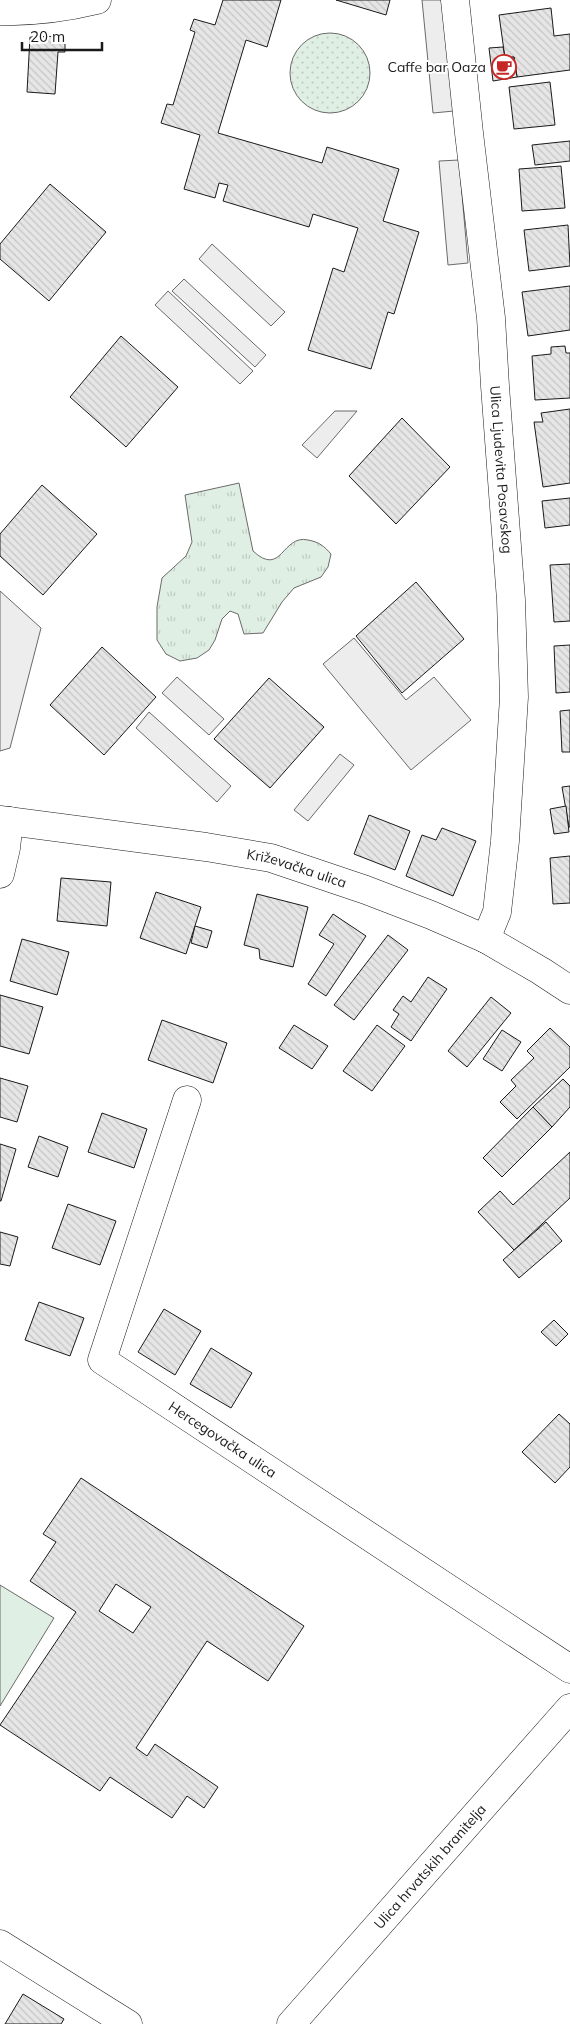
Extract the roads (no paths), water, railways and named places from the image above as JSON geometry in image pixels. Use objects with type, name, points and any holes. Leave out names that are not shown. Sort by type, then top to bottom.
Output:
[{"type":"street","points":[[0,11],[31,12],[74,6],[96,0]]},
{"type":"street","name":"Ulica Ljudevita Posavskog","points":[[455,0],[468,133],[492,318],[495,386],[511,600],[514,697],[504,841],[497,912],[486,940]]},
{"type":"street","points":[[0,874],[6,848],[4,820]]},
{"type":"street","name":"Križevačka ulica","points":[[4,820],[206,847],[271,858],[366,890],[430,915],[486,940],[570,990]]},
{"type":"street","name":"Hercegovačka ulica","points":[[187,1100],[102,1360],[570,1669]]},
{"type":"street","name":"Ulica hrvatskih branitelja","points":[[291,2024],[570,1708]]},
{"type":"street","points":[[0,1944],[128,2024]]},
{"type":"place","name":"Caffe bar Oaza","points":[[504,67]]}]
